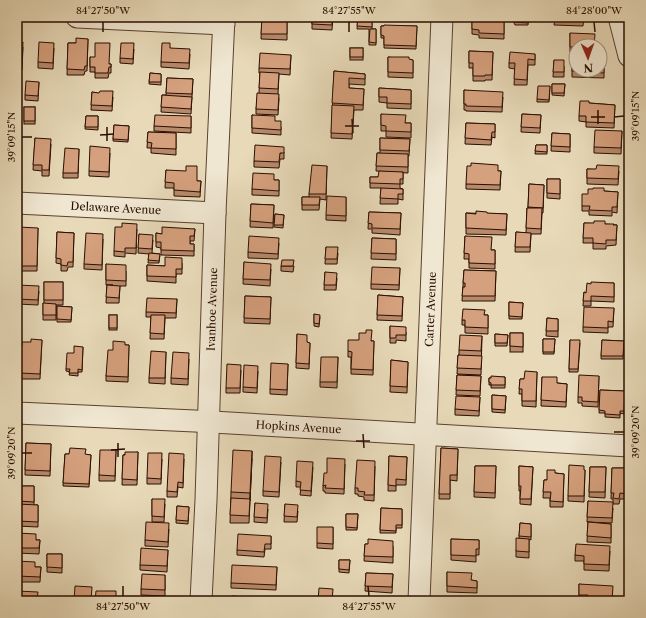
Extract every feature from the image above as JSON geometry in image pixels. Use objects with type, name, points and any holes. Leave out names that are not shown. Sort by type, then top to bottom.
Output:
[{"type":"street","points":[[77,17],[224,20]]},
{"type":"street","name":"Carter Avenue","points":[[419,601],[442,17]]},
{"type":"street","points":[[619,17],[629,56]]},
{"type":"street","name":"Ivanhoe Avenue","points":[[201,601],[215,213],[224,20]]},
{"type":"street","name":"Delaware Avenue","points":[[17,203],[215,213]]},
{"type":"street","name":"Hopkins Avenue","points":[[17,413],[208,422],[629,446]]},
{"type":"building","points":[[262,17],[287,18],[287,34],[261,34]]},
{"type":"building","points":[[312,17],[332,17],[332,25],[312,24]]},
{"type":"building","points":[[358,17],[372,17],[372,27],[357,26]]},
{"type":"building","points":[[514,17],[529,17],[528,23],[515,22]]},
{"type":"building","points":[[555,17],[583,17],[583,21],[554,19]]},
{"type":"building","points":[[472,20],[504,21],[504,34],[479,33],[479,30],[472,29]]},
{"type":"building","points":[[381,26],[417,26],[416,46],[384,45],[384,36],[381,35]]},
{"type":"building","points":[[370,29],[376,29],[376,43],[369,42]]},
{"type":"building","points":[[570,33],[595,34],[595,38],[570,38]]},
{"type":"building","points":[[76,38],[88,39],[87,66],[85,66],[84,70],[67,69],[68,43],[76,43]]},
{"type":"building","points":[[17,42],[23,42],[22,65],[18,65],[18,69],[17,69]]},
{"type":"building","points":[[39,42],[54,43],[53,63],[38,62]]},
{"type":"building","points":[[95,43],[110,43],[109,64],[111,64],[111,67],[109,67],[108,73],[95,73],[95,67],[90,67],[90,57],[95,57]]},
{"type":"building","points":[[121,43],[134,43],[133,59],[120,58]]},
{"type":"building","points":[[162,43],[170,43],[170,48],[190,49],[189,63],[161,62]]},
{"type":"building","points":[[350,48],[363,48],[363,57],[350,57]]},
{"type":"building","points":[[469,51],[493,52],[492,75],[473,76],[473,63],[469,63]]},
{"type":"building","points":[[510,52],[535,54],[535,60],[528,59],[527,80],[514,79],[515,63],[509,63]]},
{"type":"building","points":[[260,53],[291,55],[290,69],[259,68]]},
{"type":"building","points":[[388,57],[409,57],[409,59],[413,60],[413,73],[388,72]]},
{"type":"building","points":[[554,60],[564,60],[564,72],[553,72]]},
{"type":"building","points":[[334,71],[365,74],[365,79],[349,78],[349,88],[364,89],[363,105],[332,103]]},
{"type":"building","points":[[260,72],[279,73],[278,89],[259,88]]},
{"type":"building","points":[[150,73],[161,74],[161,82],[149,82]]},
{"type":"building","points":[[167,78],[193,79],[192,94],[166,93]]},
{"type":"building","points":[[26,81],[39,82],[38,96],[25,95]]},
{"type":"building","points":[[552,84],[565,84],[564,93],[552,93]]},
{"type":"building","points":[[538,86],[550,86],[549,100],[537,99]]},
{"type":"building","points":[[379,88],[411,90],[411,104],[387,103],[387,97],[379,97]]},
{"type":"building","points":[[464,90],[503,92],[502,107],[466,106],[466,104],[464,104]]},
{"type":"building","points":[[100,91],[113,91],[112,106],[91,105],[92,92],[99,93]]},
{"type":"building","points":[[257,93],[279,94],[278,110],[256,109]]},
{"type":"building","points":[[162,95],[192,97],[191,109],[161,107]]},
{"type":"building","points":[[580,101],[615,105],[614,123],[586,122],[586,116],[579,116]]},
{"type":"building","points":[[332,105],[354,106],[352,134],[331,133]]},
{"type":"building","points":[[24,107],[35,107],[35,121],[24,121]]},
{"type":"building","points":[[381,114],[406,115],[405,123],[411,123],[411,132],[386,131],[386,126],[381,125]]},
{"type":"building","points":[[522,114],[541,115],[540,128],[521,127]]},
{"type":"building","points":[[155,115],[191,116],[191,128],[154,126]]},
{"type":"building","points":[[252,115],[275,116],[275,121],[281,121],[281,130],[252,128]]},
{"type":"building","points":[[86,116],[98,116],[98,127],[85,127]]},
{"type":"building","points":[[466,123],[495,124],[495,132],[492,132],[491,140],[465,138]]},
{"type":"building","points":[[114,125],[129,126],[128,140],[113,139]]},
{"type":"building","points":[[595,130],[622,131],[621,148],[594,147]]},
{"type":"building","points":[[148,132],[176,133],[176,149],[151,148],[152,143],[147,142]]},
{"type":"building","points":[[552,133],[570,134],[570,147],[551,146]]},
{"type":"building","points":[[35,138],[51,139],[49,170],[42,170],[42,165],[33,165]]},
{"type":"building","points":[[380,138],[410,139],[409,151],[380,150]]},
{"type":"building","points":[[255,145],[284,147],[284,153],[280,153],[279,162],[254,161]]},
{"type":"building","points":[[536,145],[547,145],[547,152],[535,151]]},
{"type":"building","points":[[90,146],[110,148],[109,172],[89,171]]},
{"type":"building","points":[[65,148],[79,149],[78,173],[63,173]]},
{"type":"building","points":[[377,153],[408,154],[408,167],[376,166]]},
{"type":"building","points":[[471,163],[498,165],[498,171],[501,171],[500,185],[466,184],[467,166],[471,166]]},
{"type":"building","points":[[312,165],[327,166],[326,194],[309,194]]},
{"type":"building","points":[[597,165],[619,166],[618,179],[587,178],[587,169],[596,169]]},
{"type":"building","points":[[186,166],[197,166],[197,181],[201,181],[200,192],[174,190],[174,183],[165,182],[166,170],[186,171]]},
{"type":"building","points":[[379,171],[403,172],[403,179],[400,179],[400,184],[370,183],[370,177],[378,177]]},
{"type":"building","points":[[253,173],[274,174],[274,180],[279,180],[279,191],[252,189]]},
{"type":"building","points":[[547,179],[560,179],[560,194],[547,193]]},
{"type":"building","points":[[529,184],[544,185],[543,208],[528,207]]},
{"type":"building","points":[[381,188],[403,189],[403,194],[398,194],[398,199],[380,198]]},
{"type":"building","points":[[604,188],[604,191],[618,192],[617,207],[612,207],[612,211],[589,210],[590,206],[582,206],[582,194],[588,194],[588,189]]},
{"type":"building","points":[[327,196],[346,197],[346,216],[326,215]]},
{"type":"building","points":[[302,197],[320,197],[319,205],[302,205]]},
{"type":"building","points":[[251,204],[274,205],[273,223],[250,221]]},
{"type":"building","points":[[527,208],[542,208],[541,229],[526,228]]},
{"type":"building","points":[[476,211],[507,214],[506,230],[466,228],[466,213],[476,214]]},
{"type":"building","points":[[369,212],[401,213],[400,229],[372,228],[372,224],[368,223]]},
{"type":"building","points":[[275,214],[284,215],[283,225],[274,225]]},
{"type":"building","points":[[594,221],[605,221],[605,224],[617,225],[616,240],[606,240],[606,244],[593,243],[593,238],[583,238],[584,223],[594,223]]},
{"type":"building","points":[[122,223],[137,224],[136,248],[125,248],[125,252],[114,251],[115,227],[122,227]]},
{"type":"building","points":[[18,227],[38,228],[37,266],[17,266]]},
{"type":"building","points":[[162,227],[195,229],[194,236],[190,236],[190,244],[194,244],[194,251],[161,250],[161,242],[156,242],[156,233],[162,234]]},
{"type":"building","points":[[57,232],[74,233],[73,262],[68,262],[67,266],[61,265],[61,259],[56,258]]},
{"type":"building","points":[[516,232],[531,233],[530,247],[515,247]]},
{"type":"building","points":[[86,233],[103,234],[102,265],[84,264]]},
{"type":"building","points":[[139,234],[153,235],[152,249],[138,248]]},
{"type":"building","points":[[249,236],[279,238],[278,254],[248,252]]},
{"type":"building","points":[[465,236],[492,237],[491,250],[495,250],[495,264],[469,263],[469,254],[464,253]]},
{"type":"building","points":[[372,238],[396,239],[396,254],[371,253]]},
{"type":"building","points":[[326,247],[338,247],[337,259],[325,259]]},
{"type":"building","points":[[149,253],[160,254],[159,261],[148,260]]},
{"type":"building","points":[[165,257],[182,258],[182,269],[176,269],[176,277],[147,276],[147,265],[165,266]]},
{"type":"building","points":[[282,260],[294,260],[293,266],[281,266]]},
{"type":"building","points":[[244,262],[271,264],[270,280],[243,279]]},
{"type":"building","points":[[106,264],[126,265],[126,281],[106,280]]},
{"type":"building","points":[[372,267],[400,268],[399,285],[371,284]]},
{"type":"building","points":[[464,270],[496,271],[495,296],[462,296],[463,287],[465,287],[465,283],[463,283]]},
{"type":"building","points":[[325,272],[337,273],[336,285],[324,285]]},
{"type":"building","points":[[44,282],[63,282],[63,300],[44,300]]},
{"type":"building","points":[[591,282],[614,283],[614,297],[591,296],[591,301],[583,301],[587,283],[591,284]]},
{"type":"building","points":[[17,285],[39,286],[38,300],[17,299]]},
{"type":"building","points":[[107,285],[120,286],[119,298],[106,297]]},
{"type":"building","points":[[378,295],[403,297],[402,316],[377,315]]},
{"type":"building","points":[[245,296],[271,297],[270,319],[244,318]]},
{"type":"building","points":[[147,298],[177,299],[176,313],[146,312]]},
{"type":"building","points":[[509,302],[523,303],[522,317],[509,316]]},
{"type":"building","points":[[43,303],[56,304],[56,315],[43,315]]},
{"type":"building","points":[[57,306],[72,307],[71,320],[57,319]]},
{"type":"building","points":[[584,307],[614,308],[613,322],[608,321],[608,328],[583,327]]},
{"type":"building","points":[[463,309],[485,310],[484,315],[488,315],[488,328],[465,327],[465,320],[462,320]]},
{"type":"building","points":[[314,314],[320,315],[319,324],[314,323]]},
{"type":"building","points":[[109,315],[117,315],[117,328],[109,328]]},
{"type":"building","points":[[151,315],[165,315],[164,334],[150,333]]},
{"type":"building","points":[[547,318],[558,319],[558,331],[546,331]]},
{"type":"building","points":[[390,326],[406,327],[406,335],[396,335],[396,338],[390,338]]},
{"type":"building","points":[[366,330],[372,330],[371,341],[374,341],[373,370],[351,369],[352,352],[348,351],[348,340],[359,340],[359,333],[366,333]]},
{"type":"building","points":[[510,333],[523,333],[523,347],[510,346]]},
{"type":"building","points":[[297,334],[307,335],[307,342],[310,343],[309,364],[296,363]]},
{"type":"building","points":[[495,334],[508,335],[507,343],[495,343]]},
{"type":"building","points":[[460,335],[482,336],[481,351],[459,350]]},
{"type":"building","points":[[31,339],[42,340],[40,374],[20,373],[20,346],[22,346],[22,342],[31,342]]},
{"type":"building","points":[[543,339],[555,339],[554,352],[543,352]]},
{"type":"building","points":[[570,340],[580,340],[578,369],[569,369]]},
{"type":"building","points":[[602,340],[624,341],[623,356],[601,356]]},
{"type":"building","points":[[113,341],[125,342],[125,345],[129,345],[128,377],[106,376],[108,350],[113,350]]},
{"type":"building","points":[[74,346],[83,347],[82,370],[78,369],[78,373],[69,373],[70,369],[66,369],[67,353],[74,353]]},
{"type":"building","points":[[151,351],[166,352],[165,378],[149,378]]},
{"type":"building","points":[[173,352],[189,353],[188,379],[171,378]]},
{"type":"building","points":[[458,355],[482,356],[481,369],[457,368]]},
{"type":"building","points":[[321,357],[338,357],[337,382],[320,382]]},
{"type":"building","points":[[391,360],[408,362],[407,387],[390,386]]},
{"type":"building","points":[[271,363],[288,364],[287,390],[270,389]]},
{"type":"building","points":[[227,364],[241,365],[240,388],[226,388]]},
{"type":"building","points":[[244,365],[258,366],[257,388],[243,387]]},
{"type":"building","points":[[525,371],[537,372],[536,401],[522,401],[522,389],[519,389],[520,379],[524,379]]},
{"type":"building","points":[[457,375],[481,376],[480,391],[456,390]]},
{"type":"building","points":[[579,375],[599,376],[598,402],[582,401],[582,397],[578,397]]},
{"type":"building","points":[[491,376],[505,377],[505,385],[491,385],[489,378],[491,378]]},
{"type":"building","points":[[542,377],[557,377],[557,383],[567,384],[566,402],[541,400]]},
{"type":"building","points":[[600,390],[625,391],[624,411],[620,411],[620,415],[605,414],[605,411],[599,410]]},
{"type":"building","points":[[492,395],[506,396],[505,410],[492,409]]},
{"type":"building","points":[[456,396],[480,397],[479,411],[455,409]]},
{"type":"building","points":[[26,443],[51,444],[50,471],[25,470]]},
{"type":"building","points":[[70,448],[86,449],[85,454],[91,455],[89,484],[63,483],[65,454],[69,454]]},
{"type":"building","points":[[441,448],[458,449],[457,475],[450,475],[450,494],[439,494]]},
{"type":"building","points":[[100,450],[116,450],[115,476],[99,475]]},
{"type":"building","points":[[233,450],[252,451],[250,493],[231,492]]},
{"type":"building","points":[[125,452],[138,452],[137,480],[122,479],[123,455],[125,455]]},
{"type":"building","points":[[148,453],[162,453],[161,479],[147,478]]},
{"type":"building","points":[[169,453],[184,454],[183,483],[178,482],[177,492],[167,491]]},
{"type":"building","points":[[265,456],[281,457],[279,492],[263,491]]},
{"type":"building","points":[[389,456],[407,457],[406,480],[396,479],[396,486],[388,485]]},
{"type":"building","points":[[327,458],[345,459],[344,489],[325,488],[326,485],[323,486],[324,473],[327,473]]},
{"type":"building","points":[[357,460],[375,461],[374,495],[364,495],[365,492],[358,491],[358,488],[355,488]]},
{"type":"building","points":[[297,461],[313,462],[311,491],[300,490],[301,482],[296,481]]},
{"type":"building","points":[[569,465],[584,466],[584,496],[568,496]]},
{"type":"building","points":[[475,466],[496,466],[495,493],[474,492]]},
{"type":"building","points":[[519,466],[533,467],[531,499],[520,499],[521,486],[519,486]]},
{"type":"building","points":[[590,467],[606,467],[605,492],[589,492]]},
{"type":"building","points":[[612,468],[628,468],[627,494],[620,493],[619,499],[613,498],[614,493],[611,493]]},
{"type":"building","points":[[547,470],[555,470],[555,473],[564,474],[563,502],[550,501],[551,492],[543,492],[544,480],[547,480]]},
{"type":"building","points":[[19,486],[34,486],[34,502],[18,501]]},
{"type":"building","points":[[231,498],[250,499],[249,516],[230,515]]},
{"type":"building","points":[[152,499],[165,499],[164,517],[152,516]]},
{"type":"building","points":[[588,501],[613,502],[612,518],[587,517]]},
{"type":"building","points":[[255,503],[268,504],[267,518],[254,517]]},
{"type":"building","points":[[17,504],[38,505],[38,522],[17,521]]},
{"type":"building","points":[[285,504],[298,505],[297,517],[284,516]]},
{"type":"building","points":[[177,506],[189,507],[188,521],[176,520]]},
{"type":"building","points":[[381,508],[402,509],[402,525],[396,525],[396,531],[380,530]]},
{"type":"building","points":[[346,514],[358,514],[357,528],[346,527]]},
{"type":"building","points":[[146,522],[169,523],[168,542],[145,540]]},
{"type":"building","points":[[588,522],[611,524],[611,538],[587,536]]},
{"type":"building","points":[[520,523],[531,524],[531,537],[519,536]]},
{"type":"building","points":[[317,527],[333,527],[333,544],[317,543]]},
{"type":"building","points":[[17,533],[36,534],[36,540],[40,540],[39,548],[17,548]]},
{"type":"building","points":[[238,534],[271,536],[271,544],[265,544],[264,552],[237,550]]},
{"type":"building","points":[[516,538],[529,539],[529,552],[516,551]]},
{"type":"building","points":[[368,539],[393,541],[393,557],[364,556],[365,544],[368,544]]},
{"type":"building","points":[[451,539],[479,540],[479,549],[476,549],[476,556],[451,555]]},
{"type":"building","points":[[576,544],[610,546],[609,565],[584,564],[584,556],[575,555]]},
{"type":"building","points":[[141,548],[168,550],[167,566],[140,565]]},
{"type":"building","points":[[47,554],[62,554],[62,568],[47,567]]},
{"type":"building","points":[[339,560],[350,560],[349,570],[339,569]]},
{"type":"building","points":[[17,561],[35,562],[35,567],[41,567],[40,577],[17,576]]},
{"type":"building","points":[[232,565],[277,567],[276,585],[231,583]]},
{"type":"building","points":[[447,572],[472,573],[471,580],[477,581],[477,588],[447,586]]},
{"type":"building","points":[[366,573],[393,574],[392,587],[365,586]]},
{"type":"building","points":[[142,574],[165,575],[165,590],[141,589]]},
{"type":"building","points":[[579,584],[613,586],[612,601],[588,601],[588,595],[579,595]]},
{"type":"building","points":[[75,586],[92,587],[91,601],[74,601]]},
{"type":"building","points":[[319,588],[333,589],[332,601],[318,601]]},
{"type":"building","points":[[17,591],[38,592],[37,601],[17,601]]},
{"type":"building","points":[[96,591],[116,591],[116,601],[95,601]]},
{"type":"building","points":[[232,596],[261,598],[261,601],[232,601]]},
{"type":"building","points":[[140,599],[164,601],[140,601]]}]
